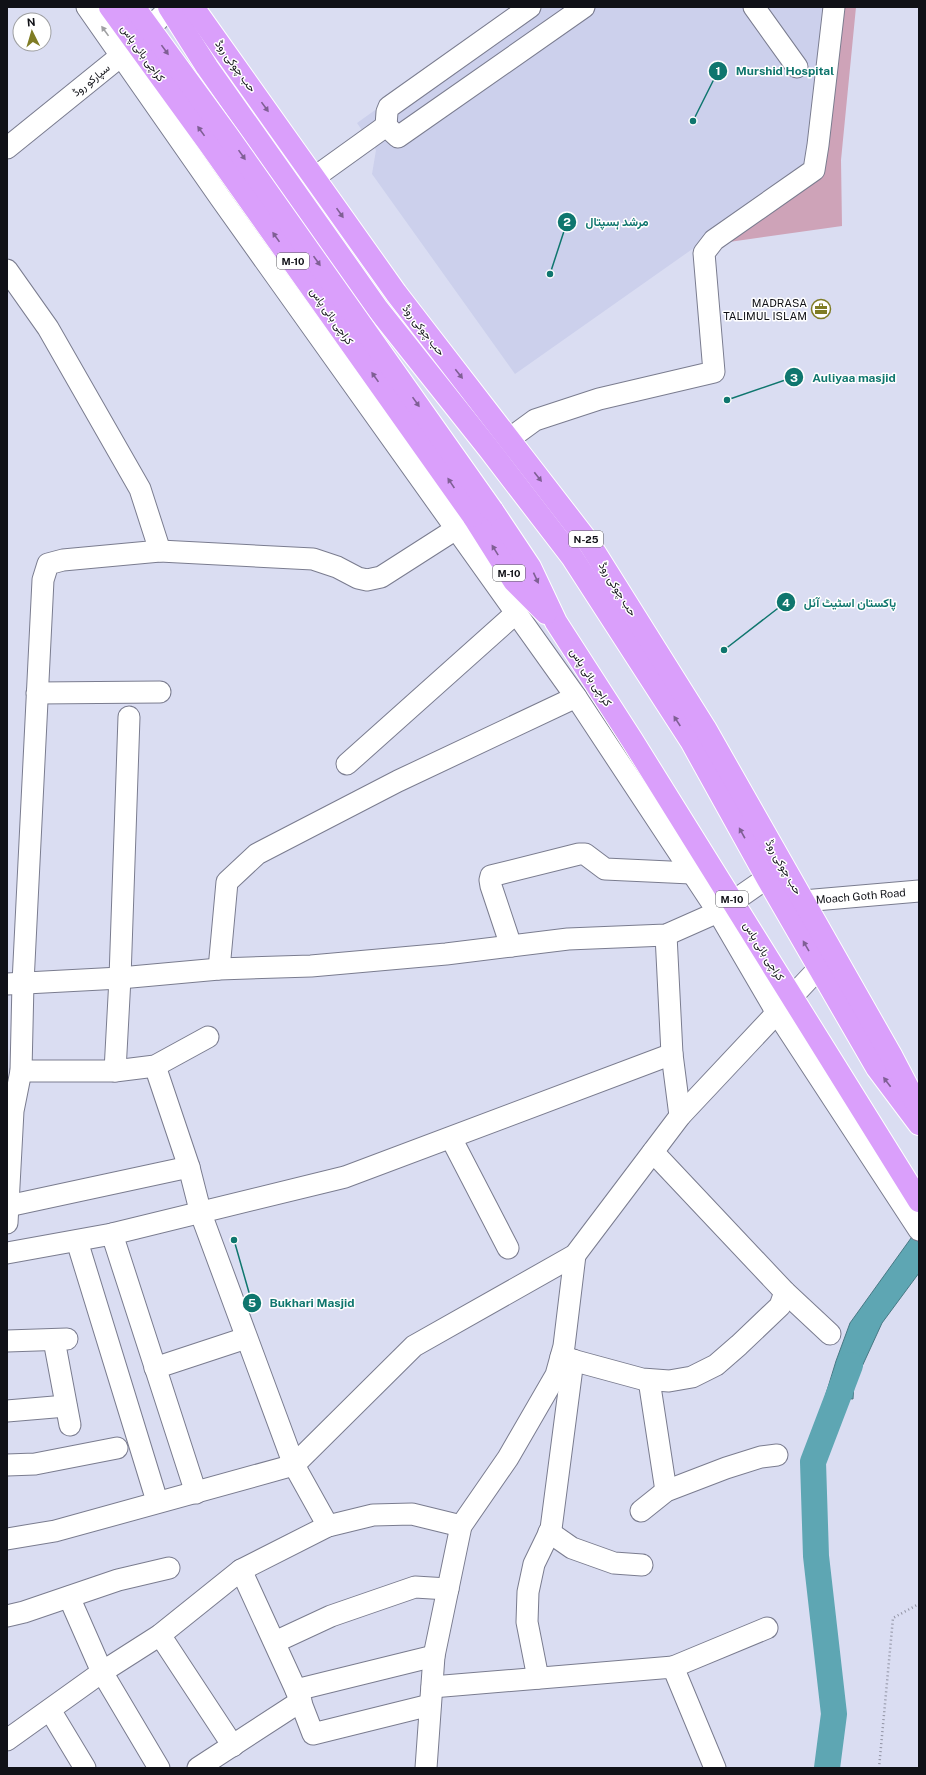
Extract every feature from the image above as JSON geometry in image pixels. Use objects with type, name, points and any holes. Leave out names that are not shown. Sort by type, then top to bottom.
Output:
[{"type":"highway","name":"کراچی بائی پاس","points":[[110,7],[208,142],[474,518]]},
{"type":"highway","name":"کراچی بائی پاس","points":[[134,7],[228,136],[514,582],[556,622],[726,907],[793,996],[910,1196]]},
{"type":"highway","points":[[170,7],[207,67],[377,308],[484,442],[572,557],[690,741],[877,1068],[919,1124]]},
{"type":"highway","name":"حب چوکی روڈ","points":[[193,7],[396,293],[589,543],[705,728],[892,1057],[919,1109]]},
{"type":"street","points":[[87,7],[122,55],[221,199],[474,518],[516,613],[576,697],[691,872],[726,907],[777,1013],[910,1196],[919,1230]]},
{"type":"street","name":"سپارکو روڈ","points":[[7,148],[122,55],[170,7]]},
{"type":"street","points":[[386,126],[389,107],[530,7]]},
{"type":"street","points":[[386,126],[398,137],[584,7]]},
{"type":"street","points":[[754,7],[797,67]]},
{"type":"street","points":[[508,439],[535,420],[599,399],[714,372],[704,254],[714,240],[814,170],[834,7]]},
{"type":"street","points":[[315,177],[386,126]]},
{"type":"street","points":[[7,270],[48,328],[140,489],[160,552]]},
{"type":"street","points":[[189,1167],[8,1215],[10,1110],[21,1071],[15,984],[37,693],[43,580],[48,564],[63,560],[160,552],[313,559],[337,567],[358,578],[367,580],[381,577],[474,518]]},
{"type":"street","points":[[347,764],[516,613]]},
{"type":"street","points":[[37,693],[160,692]]},
{"type":"street","points":[[219,969],[228,882],[257,854],[398,781],[576,697]]},
{"type":"street","points":[[115,1071],[120,978],[129,716]]},
{"type":"street","points":[[511,946],[490,886],[491,876],[579,854],[585,854],[605,869],[691,872]]},
{"type":"street","points":[[15,984],[120,978],[219,969],[311,966],[446,954],[568,939],[666,935],[726,907],[767,878]]},
{"type":"street","name":"Moach Goth Road","points":[[803,901],[919,891]]},
{"type":"street","points":[[666,935],[672,1054],[680,1116]]},
{"type":"street","points":[[7,1539],[55,1531],[157,1501],[196,1493],[294,1465],[414,1346],[575,1255],[680,1116],[819,968]]},
{"type":"street","points":[[21,1071],[115,1071],[155,1066],[208,1037]]},
{"type":"street","points":[[7,1253],[112,1234],[201,1214],[346,1177],[672,1054]]},
{"type":"street","points":[[155,1066],[189,1167],[201,1214],[246,1338],[294,1465],[328,1526]]},
{"type":"street","points":[[451,1138],[508,1248]]},
{"type":"street","points":[[653,1152],[785,1292],[830,1334]]},
{"type":"street","points":[[112,1234],[196,1493]]},
{"type":"street","points":[[77,1241],[157,1501]]},
{"type":"street","points":[[538,1678],[528,1622],[528,1592],[534,1564],[549,1532],[567,1359],[564,1346],[575,1255]]},
{"type":"street","points":[[567,1359],[642,1379],[669,1381],[692,1377],[716,1365],[739,1345],[780,1306],[785,1292]]},
{"type":"street","points":[[155,1368],[246,1338]]},
{"type":"street","points":[[7,1341],[61,1339],[68,1416],[7,1411]]},
{"type":"street","points":[[426,1768],[434,1656],[462,1526],[508,1458],[536,1412],[556,1375],[567,1359]]},
{"type":"street","points":[[649,1380],[666,1491]]},
{"type":"street","points":[[7,1465],[35,1464],[117,1448]]},
{"type":"street","points":[[641,1511],[666,1491],[733,1466],[761,1457],[777,1455]]},
{"type":"street","points":[[7,1740],[102,1672],[160,1635],[241,1570],[328,1526],[373,1515],[412,1514],[462,1526]]},
{"type":"street","points":[[549,1532],[572,1548],[614,1563],[642,1564]]},
{"type":"street","points":[[7,1616],[24,1612],[118,1580],[168,1568]]},
{"type":"street","points":[[241,1570],[299,1695],[313,1734],[431,1696],[538,1678],[673,1667],[767,1628]]},
{"type":"street","points":[[274,1642],[331,1616],[415,1588],[448,1589]]},
{"type":"street","points":[[70,1597],[102,1672],[160,1768]]},
{"type":"street","points":[[160,1635],[233,1746]]},
{"type":"street","points":[[198,1768],[233,1746],[299,1695],[434,1656]]},
{"type":"street","points":[[673,1667],[715,1768]]},
{"type":"street","points":[[50,1710],[85,1768]]},
{"type":"path","points":[[879,1768],[893,1618],[917,1604],[919,1606]]},
{"type":"shaded area","points":[[519,7],[825,7],[806,169],[515,374],[372,174],[376,150],[357,123]]},
{"type":"shaded area","points":[[836,7],[856,7],[841,160],[842,226],[715,244],[816,171]]},
{"type":"shaded area","points":[[919,1227],[919,1273],[882,1323],[854,1384],[853,1399],[825,1397],[850,1323]]},
{"type":"waterway","points":[[827,1768],[834,1714],[816,1556],[813,1462],[850,1365]]},
{"type":"place","name":"Murshid Hospital","points":[[693,121]]},
{"type":"place","name":"مرشد ہسپتال","points":[[550,274]]},
{"type":"place","name":"MADRASA TALIMUL ISLAM","points":[[821,309]]},
{"type":"place","name":"Auliyaa masjid","points":[[727,400]]},
{"type":"place","name":"پاکستان اسٹیٹ آئل","points":[[724,650]]},
{"type":"place","name":"Bukhari Masjid","points":[[234,1240]]}]
